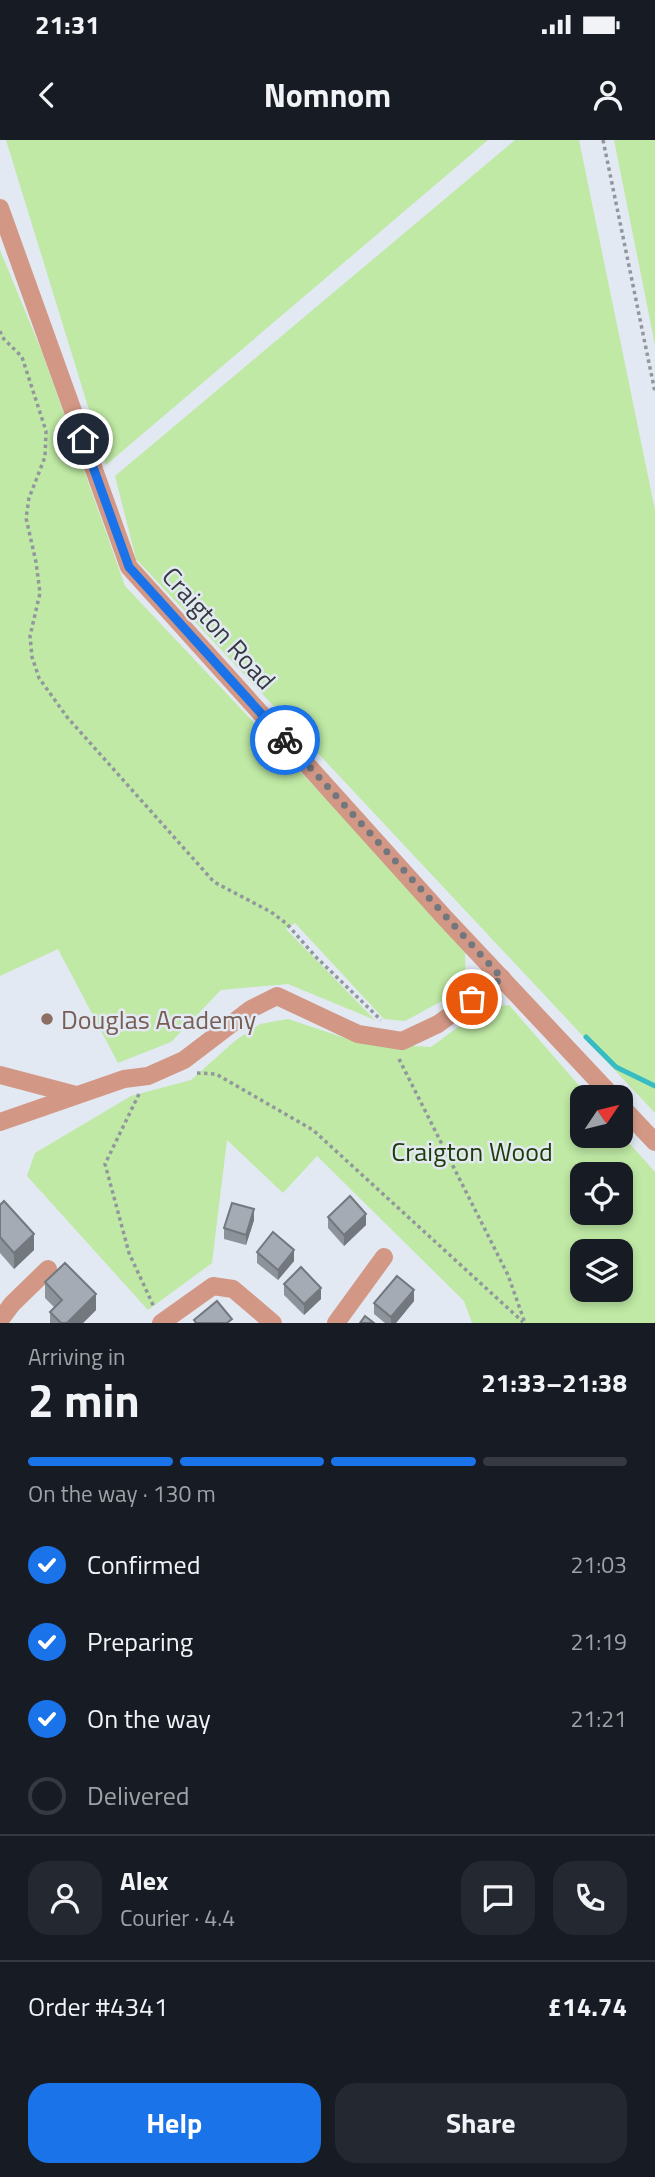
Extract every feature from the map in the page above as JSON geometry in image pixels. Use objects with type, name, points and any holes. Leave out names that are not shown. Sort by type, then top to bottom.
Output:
[{"type":"street","name":"Craigton Road","points":[[0,208],[129,567],[444,918],[602,1085]]},
{"type":"street","points":[[0,1122],[124,1079],[148,1076],[184,1060],[251,1009],[277,996],[358,1034],[402,1041],[438,1024],[502,978]]},
{"type":"street","points":[[0,1075],[76,1095]]},
{"type":"street","points":[[634,1120],[655,1142]]},
{"type":"street","points":[[337,1323],[384,1257]]},
{"type":"street","points":[[0,1320],[6,1298],[48,1269]]},
{"type":"street","points":[[161,1323],[213,1286],[233,1289],[273,1323]]},
{"type":"path","points":[[603,140],[655,392]]},
{"type":"path","points":[[0,331],[2,337],[22,357],[46,430],[46,457],[29,498],[26,518],[40,593],[30,636],[32,657],[39,678],[75,727],[214,882],[224,890],[271,912],[287,924],[315,956],[384,1023],[388,1039],[508,1275],[525,1323]]},
{"type":"path","points":[[184,1060],[192,1073],[216,1074],[313,1130],[525,1323]]},
{"type":"path","points":[[148,1076],[105,1164],[129,1253],[161,1323]]},
{"type":"green space","points":[[6,140],[488,140],[106,465]]},
{"type":"green space","points":[[515,140],[579,140],[655,510],[655,1113],[634,1091],[634,1085],[629,1085],[136,559],[115,476]]},
{"type":"green space","points":[[614,140],[655,140],[655,345]]},
{"type":"green space","points":[[0,250],[42,352],[125,586],[344,818],[465,952],[466,988],[405,1021],[384,1019],[295,923],[286,929],[375,1020],[288,984],[221,990],[171,1042],[118,1063],[58,949],[0,976]]},
{"type":"green space","name":"Craigton Wood","points":[[509,1005],[579,1085],[570,1085],[570,1148],[634,1148],[655,1172],[655,1323],[472,1323],[464,1301],[317,1156],[283,1193],[227,1140],[212,1263],[148,1310],[27,1176],[35,1153],[131,1096],[191,1080],[236,1040],[260,1024],[288,1019],[360,1043],[431,1047],[484,1008]]},
{"type":"building","points":[[350,1196],[366,1214],[344,1235],[328,1217]]},
{"type":"building","points":[[4,1201],[34,1234],[14,1253],[0,1237],[0,1205]]},
{"type":"building","points":[[232,1203],[254,1209],[246,1235],[224,1228]]},
{"type":"building","points":[[273,1232],[294,1250],[278,1270],[257,1252]]},
{"type":"building","points":[[65,1263],[96,1294],[67,1323],[61,1323],[50,1312],[62,1300],[45,1282]]},
{"type":"building","points":[[301,1267],[321,1288],[304,1304],[284,1284]]},
{"type":"building","points":[[397,1276],[414,1290],[391,1317],[374,1303]]},
{"type":"building","points":[[217,1301],[232,1319],[227,1323],[196,1323],[194,1320]]},
{"type":"building","points":[[365,1316],[374,1323],[360,1323]]},
{"type":"waterway","points":[[586,1037],[616,1067],[655,1086]]},
{"type":"way so far","points":[[285,740],[444,918],[502,978],[472,999]]},
{"type":"place","name":"Douglas Academy","points":[[47,1019]]},
{"type":"route","points":[[83,439],[129,567],[285,740]]}]
